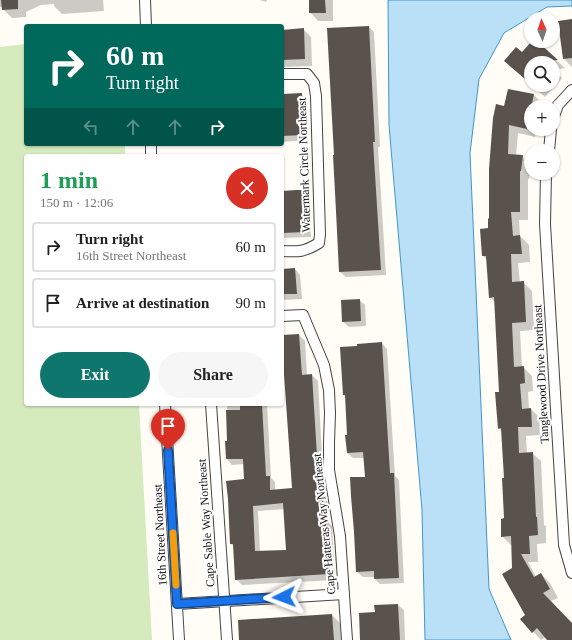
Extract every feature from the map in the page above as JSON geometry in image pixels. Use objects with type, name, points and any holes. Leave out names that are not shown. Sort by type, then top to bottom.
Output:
[{"type":"street","points":[[145,0],[146,24]]},
{"type":"street","name":"Watermark Circle Northeast","points":[[284,74],[307,74],[314,83],[316,96],[320,234],[319,243],[307,250],[297,252],[284,251]]},
{"type":"street","points":[[560,103],[572,90]]},
{"type":"street","name":"Tanglewood Drive Northeast","points":[[546,180],[545,224],[564,545],[572,573]]},
{"type":"street","name":"Cape Hatteras Way Northeast","points":[[284,316],[303,315],[324,365],[329,390],[329,470],[340,536],[347,640]]},
{"type":"street","name":"16th Street Northeast","points":[[165,406],[179,640]]},
{"type":"street","name":"Cape Sable Way Northeast","points":[[211,406],[227,640]]},
{"type":"street","points":[[177,604],[344,594]]},
{"type":"green space","points":[[24,44],[24,146],[125,146],[125,154],[24,154],[24,406],[139,406],[152,640],[0,640],[0,47]]},
{"type":"water","points":[[388,0],[572,0],[572,6],[547,7],[539,12],[524,12],[524,21],[504,33],[479,79],[470,153],[489,589],[511,640],[425,640],[422,510],[389,125]]},
{"type":"building","points":[[1,0],[18,0],[18,9],[2,10]]},
{"type":"building","points":[[309,0],[325,0],[326,13],[309,13]]},
{"type":"building","points":[[572,19],[572,58],[563,59],[560,36],[560,21]]},
{"type":"building","points":[[369,26],[375,142],[373,142],[381,270],[339,272],[327,28]]},
{"type":"building","points":[[304,28],[305,59],[284,60],[284,30]]},
{"type":"building","points":[[516,47],[522,52],[526,48],[545,48],[554,56],[524,56],[524,78],[504,61]]},
{"type":"building","points":[[508,89],[534,94],[533,100],[524,100],[524,128],[509,125],[508,154],[523,155],[520,171],[520,212],[511,212],[513,236],[520,235],[522,254],[511,254],[512,282],[524,281],[526,322],[512,323],[514,367],[524,366],[525,383],[520,384],[522,409],[531,408],[532,427],[518,427],[519,453],[533,452],[538,535],[529,536],[530,554],[521,554],[534,577],[541,573],[550,589],[543,593],[572,623],[572,640],[547,640],[537,628],[532,633],[520,619],[525,615],[502,574],[512,568],[511,536],[501,537],[501,519],[504,518],[502,478],[504,478],[501,428],[498,429],[495,392],[499,392],[494,297],[489,298],[486,256],[482,256],[480,229],[488,228],[489,169],[493,118],[496,104],[504,106]]},
{"type":"building","points":[[302,93],[303,135],[284,136],[284,94]]},
{"type":"building","points":[[303,190],[306,232],[284,233],[284,191]]},
{"type":"building","points":[[295,268],[297,294],[284,294],[284,269]]},
{"type":"building","points":[[360,299],[361,321],[342,322],[341,300]]},
{"type":"building","points":[[299,334],[302,375],[312,374],[319,489],[322,489],[324,519],[326,519],[329,574],[235,580],[233,544],[230,544],[226,481],[244,479],[243,459],[226,459],[226,410],[240,410],[240,406],[262,406],[266,476],[270,476],[270,490],[292,488],[284,374],[284,335]],"holes":[[[283,503],[286,550],[255,551],[253,506]]]},
{"type":"building","points":[[382,342],[390,473],[394,473],[399,578],[374,579],[374,571],[356,572],[350,477],[365,477],[363,452],[347,453],[345,435],[347,435],[345,395],[343,395],[340,347]]},
{"type":"building","points":[[398,604],[400,640],[360,640],[359,613],[375,612],[374,605]]},
{"type":"building","points":[[332,614],[334,640],[239,640],[238,620]]},
{"type":"slow traffic","points":[[173,533],[176,585]]},
{"type":"route","points":[[168,450],[177,604],[284,597]]}]
